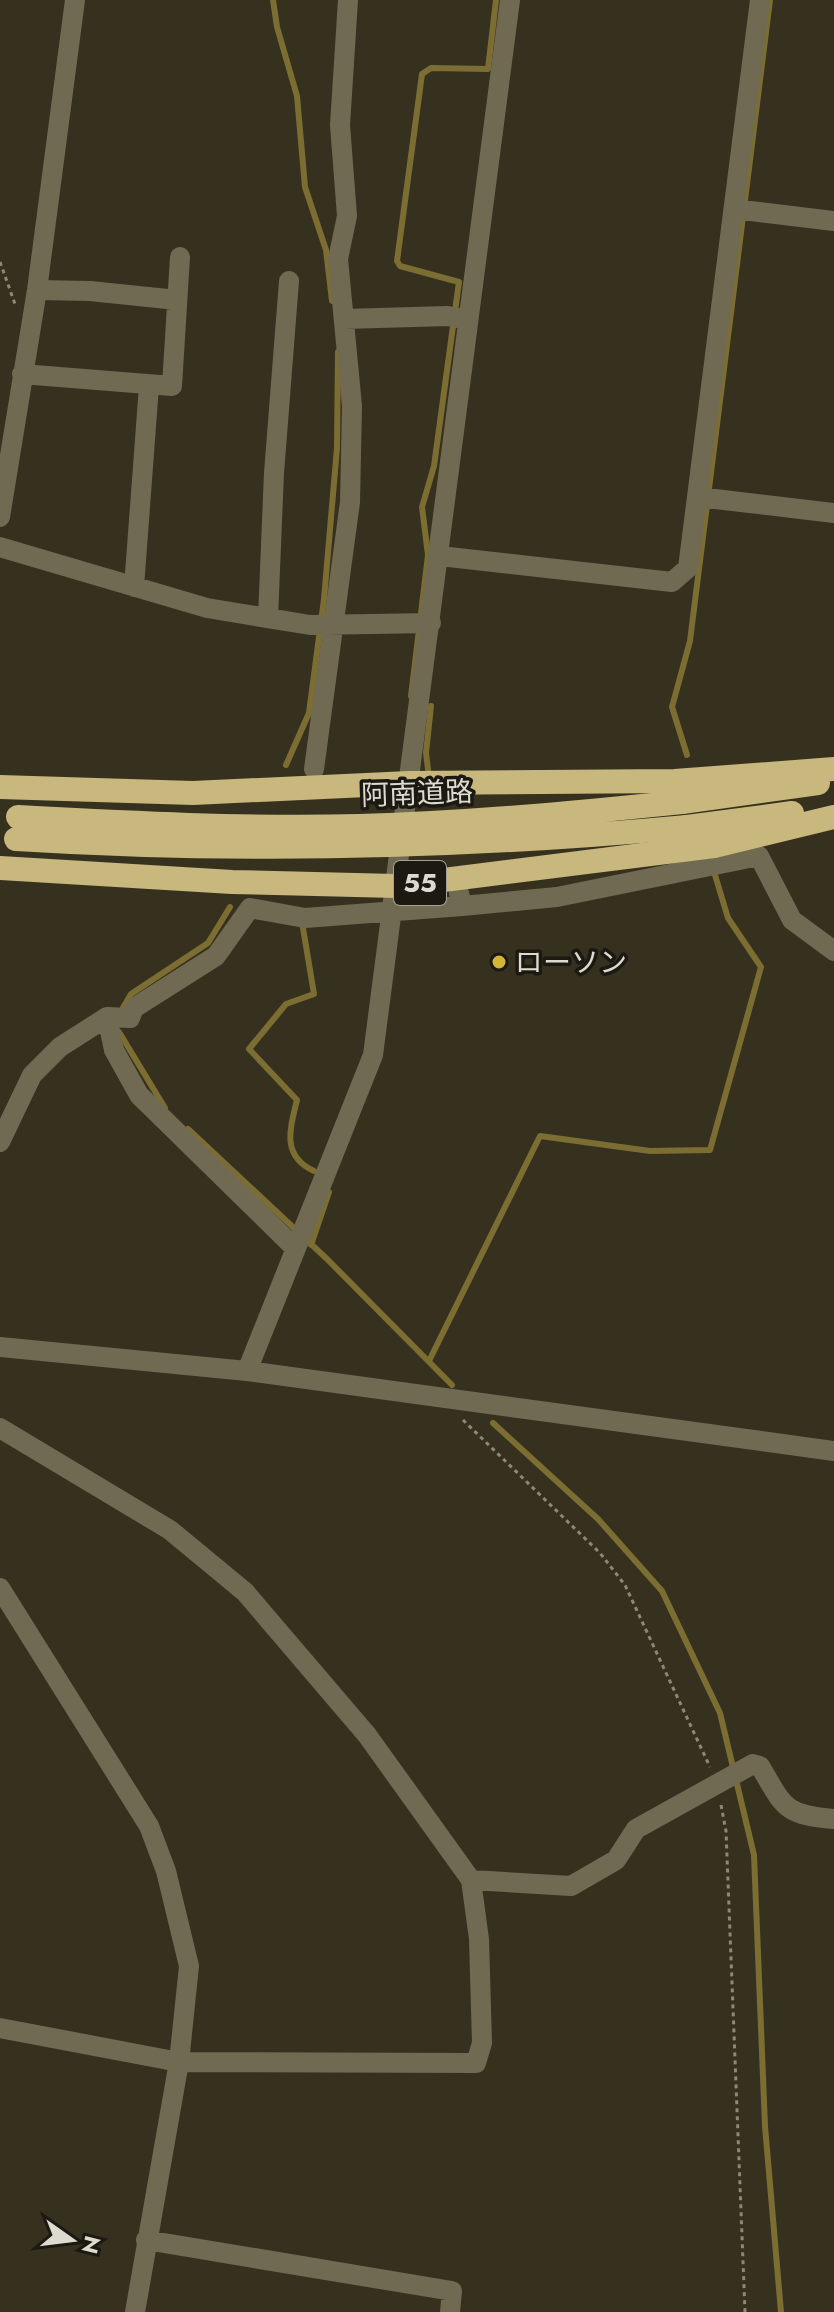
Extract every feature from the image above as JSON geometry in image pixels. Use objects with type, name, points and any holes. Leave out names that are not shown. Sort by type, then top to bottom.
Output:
[{"type":"highway","points":[[0,787],[193,793],[409,783],[675,781],[834,769]]},
{"type":"highway","name":"阿南道路","points":[[0,816],[228,826],[358,826],[521,818],[682,802],[834,780]]},
{"type":"highway","name":"阿南道路","points":[[0,838],[195,848],[356,849],[528,842],[687,827],[834,807]]},
{"type":"highway","name":"55","points":[[0,868],[232,882],[396,886],[714,846],[834,817]]},
{"type":"street","points":[[0,517],[37,290],[75,0]]},
{"type":"street","points":[[314,769],[322,625],[350,502],[352,406],[338,259],[347,216],[340,125],[348,0]]},
{"type":"street","points":[[247,1371],[373,1055],[409,783],[423,622],[440,556],[459,318],[510,0]]},
{"type":"street","points":[[440,556],[672,582],[688,568],[704,497],[740,210],[760,0]]},
{"type":"street","points":[[740,210],[834,221]]},
{"type":"street","points":[[22,374],[172,386],[180,257]]},
{"type":"street","points":[[268,618],[274,473],[289,281]]},
{"type":"street","points":[[37,290],[90,291],[177,300]]},
{"type":"street","points":[[344,319],[459,318]]},
{"type":"street","points":[[134,587],[149,386]]},
{"type":"street","points":[[704,497],[834,513]]},
{"type":"street","points":[[0,547],[207,608],[322,625],[423,622]]},
{"type":"street","points":[[0,1142],[32,1075],[60,1047],[115,1018],[130,1018],[134,1008],[143,1001],[216,956],[250,908],[299,918],[393,914],[557,897],[759,856],[792,920],[834,951]]},
{"type":"street","points":[[456,879],[462,906]]},
{"type":"street","points":[[115,1018],[114,1050],[139,1095],[298,1239]]},
{"type":"street","points":[[0,1347],[247,1371],[834,1451]]},
{"type":"street","points":[[0,1428],[170,1530],[245,1592],[367,1735],[471,1880],[479,1939],[482,2043],[476,2063],[179,2062],[0,2028]]},
{"type":"street","points":[[0,1588],[149,1826],[166,1871],[189,1966],[179,2062],[135,2312]]},
{"type":"street","points":[[471,1880],[571,1886],[616,1860],[636,1829],[753,1764],[760,1766],[783,1806],[812,1817],[834,1819]]},
{"type":"street","points":[[146,2240],[452,2291],[450,2312]]},
{"type":"path","points":[[0,262],[12,300],[30,323]]},
{"type":"waterway","points":[[273,0],[277,27],[297,96],[305,187],[326,250],[332,301]]},
{"type":"waterway","points":[[411,696],[428,555],[422,507],[434,466],[459,282],[400,266],[397,261],[422,74],[431,68],[488,69],[496,0]]},
{"type":"waterway","points":[[687,755],[672,707],[690,641],[770,0]]},
{"type":"waterway","points":[[286,765],[309,713],[324,599],[337,448],[338,352]]},
{"type":"waterway","points":[[429,777],[426,753],[431,706]]},
{"type":"waterway","points":[[429,1361],[540,1136],[650,1151],[710,1150],[761,967],[728,918],[715,875]]},
{"type":"waterway","points":[[120,1013],[131,994],[208,943],[230,907]]},
{"type":"waterway","points":[[302,922],[314,994],[286,1004],[249,1049],[297,1100],[291,1131],[292,1150],[296,1158],[314,1171]]},
{"type":"waterway","points":[[119,1032],[165,1108]]},
{"type":"waterway","points":[[188,1129],[327,1259],[452,1385]]},
{"type":"waterway","points":[[311,1245],[329,1192]]},
{"type":"waterway","points":[[493,1423],[598,1519],[662,1591],[720,1713],[754,1855],[765,2126],[781,2312]]},
{"type":"place","name":"ローソン","points":[[499,962]]}]
